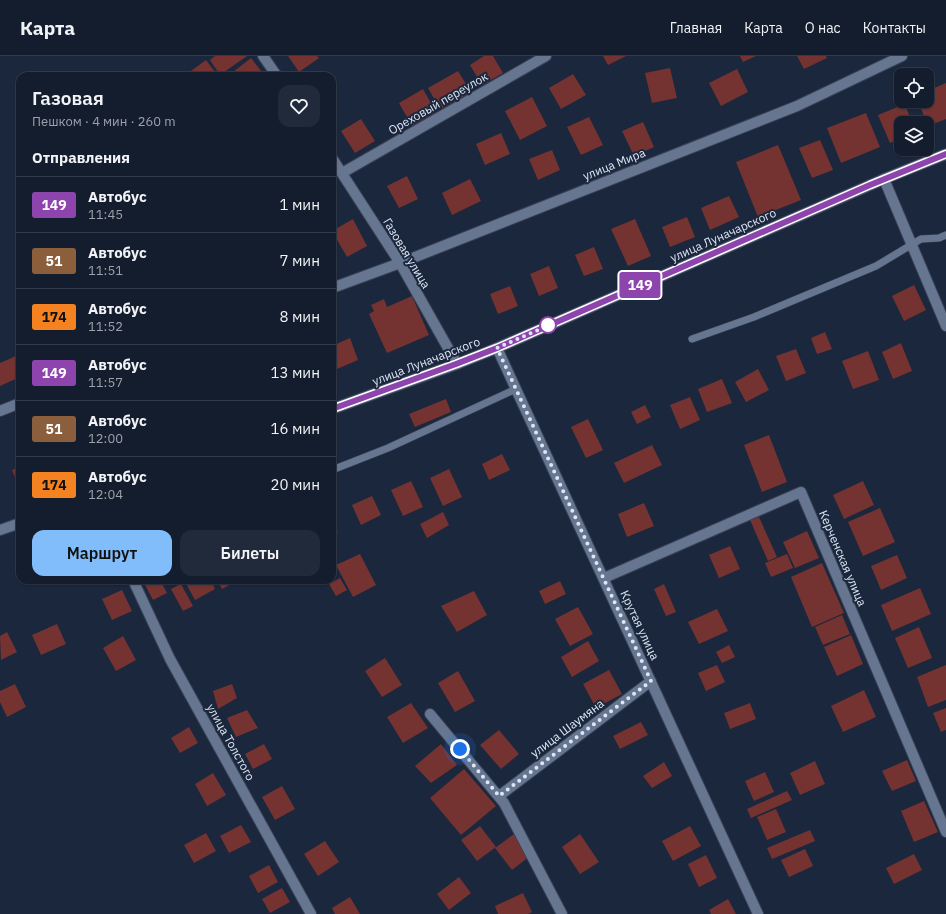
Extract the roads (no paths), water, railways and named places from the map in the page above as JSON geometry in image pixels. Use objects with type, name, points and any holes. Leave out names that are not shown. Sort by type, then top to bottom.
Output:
[{"type":"street","points":[[263,56],[274,72]]},
{"type":"street","name":"Ореховый переулок","points":[[342,173],[546,56]]},
{"type":"street","name":"улица Мира","points":[[336,287],[400,263],[798,106],[902,56]]},
{"type":"street","name":"улица Луначарского","points":[[336,408],[497,348],[884,179],[946,154]]},
{"type":"street","name":"Газовая улица","points":[[336,164],[400,263],[456,364]]},
{"type":"street","points":[[884,179],[946,326]]},
{"type":"street","name":"Крутая улица","points":[[497,348],[758,914]]},
{"type":"street","points":[[0,411],[16,405]]},
{"type":"street","name":"Керченская улица","points":[[604,578],[801,492],[946,832]]},
{"type":"street","points":[[0,530],[16,524]]},
{"type":"street","name":"улица Толстого","points":[[135,584],[170,659],[311,914]]},
{"type":"street","name":"улица Шаумяна","points":[[499,796],[651,681]]},
{"type":"street","points":[[430,714],[504,803],[562,914]]},
{"type":"lane","points":[[692,339],[754,318],[876,266],[921,239],[939,238],[946,235]]},
{"type":"lane","points":[[336,468],[388,448],[516,390]]}]
